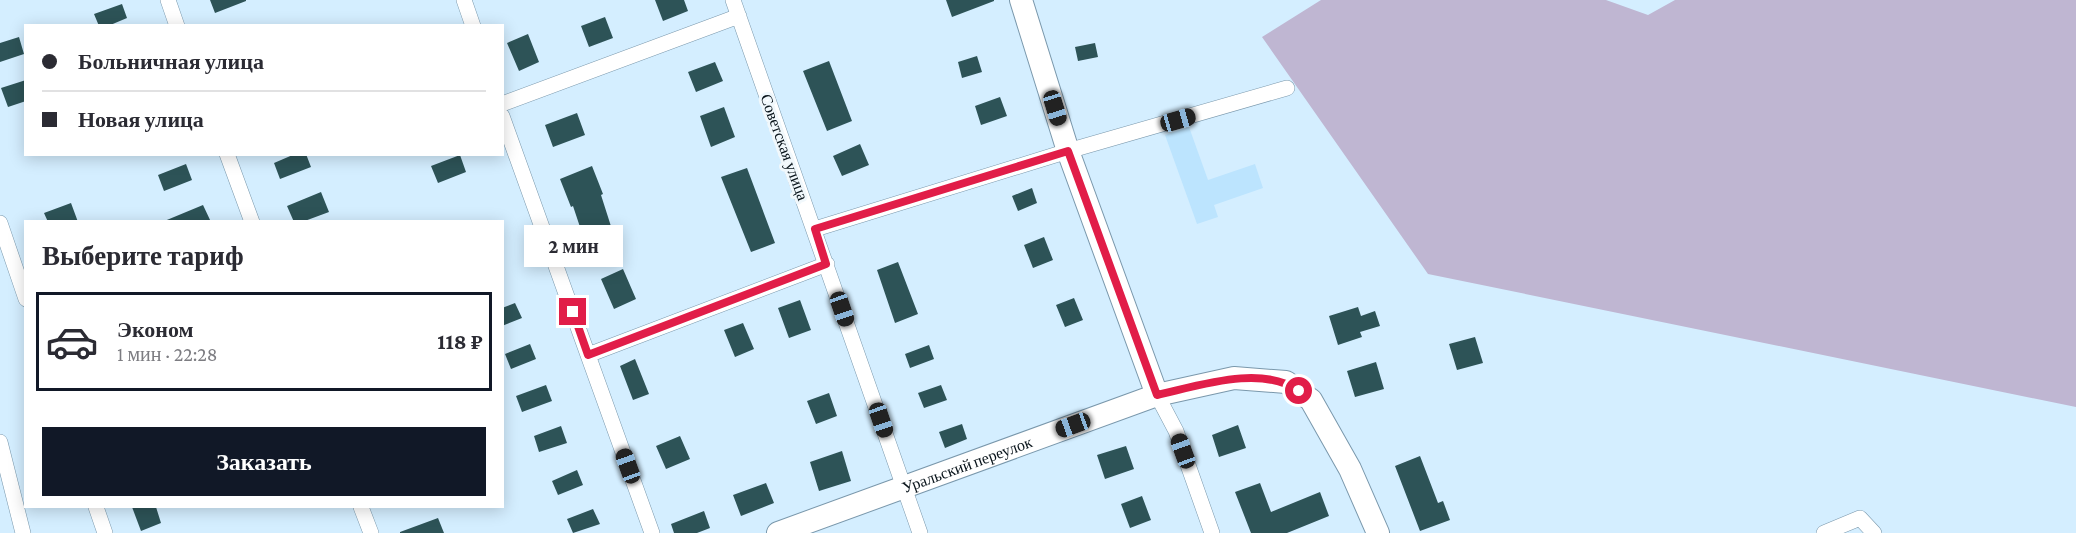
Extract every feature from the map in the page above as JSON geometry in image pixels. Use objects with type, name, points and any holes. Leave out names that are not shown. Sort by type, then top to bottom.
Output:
[{"type":"street","points":[[168,0],[176,24]]},
{"type":"street","points":[[464,0],[472,24]]},
{"type":"street","name":"Советская улица","points":[[733,0],[920,533]]},
{"type":"street","points":[[1021,0],[1068,151],[1157,395],[1176,431],[1212,533]]},
{"type":"street","points":[[504,103],[739,16]]},
{"type":"street","points":[[815,229],[1068,151],[1287,88]]},
{"type":"street","points":[[504,122],[652,533]]},
{"type":"street","points":[[228,156],[251,220]]},
{"type":"street","points":[[0,224],[24,293]]},
{"type":"street","points":[[588,355],[826,264]]},
{"type":"street","name":"Уральский переулок","points":[[778,533],[1157,395],[1234,378],[1286,381],[1311,400],[1328,426],[1378,533]]},
{"type":"street","points":[[0,442],[23,533]]},
{"type":"street","points":[[96,508],[105,533]]},
{"type":"street","points":[[361,508],[371,533]]},
{"type":"street","points":[[1824,533],[1860,518],[1874,533]]},
{"type":"shaded area","points":[[1321,0],[1606,0],[1648,15],[1675,0],[2076,0],[2076,407],[1428,274],[1262,37]]},
{"type":"shaded area","points":[[1189,127],[1208,180],[1255,164],[1263,188],[1214,205],[1218,217],[1197,224],[1165,135]]},
{"type":"building","points":[[210,0],[246,0],[246,1],[215,13]]},
{"type":"building","points":[[655,0],[684,0],[688,11],[663,21]]},
{"type":"building","points":[[946,0],[994,0],[994,1],[952,17]]},
{"type":"building","points":[[122,4],[127,18],[113,24],[98,24],[94,14]]},
{"type":"building","points":[[605,17],[613,38],[589,47],[581,26]]},
{"type":"building","points":[[528,34],[539,62],[519,71],[507,43]]},
{"type":"building","points":[[19,37],[24,54],[0,62],[0,43]]},
{"type":"building","points":[[1095,43],[1098,57],[1078,61],[1075,47]]},
{"type":"building","points":[[977,56],[982,72],[962,78],[958,62]]},
{"type":"building","points":[[829,61],[852,121],[827,131],[803,71]]},
{"type":"building","points":[[715,62],[723,81],[696,92],[688,72]]},
{"type":"building","points":[[24,81],[24,102],[8,107],[1,88]]},
{"type":"building","points":[[1000,97],[1007,116],[981,125],[975,106]]},
{"type":"building","points":[[724,107],[735,137],[711,147],[700,116]]},
{"type":"building","points":[[577,113],[585,135],[553,147],[545,125]]},
{"type":"building","points":[[860,144],[869,165],[842,176],[833,156]]},
{"type":"building","points":[[290,156],[307,156],[311,167],[280,179],[274,163]]},
{"type":"building","points":[[460,156],[466,172],[438,183],[431,166]]},
{"type":"building","points":[[186,164],[192,180],[164,191],[158,175]]},
{"type":"building","points":[[592,166],[603,194],[601,195],[616,242],[588,251],[573,206],[571,207],[560,179]]},
{"type":"building","points":[[747,168],[775,243],[751,252],[721,177]]},
{"type":"building","points":[[1032,188],[1037,203],[1018,211],[1012,196]]},
{"type":"building","points":[[321,192],[329,212],[307,220],[293,220],[287,206]]},
{"type":"building","points":[[71,203],[77,220],[47,220],[44,213]]},
{"type":"building","points":[[203,205],[210,220],[167,220]]},
{"type":"building","points":[[1044,237],[1053,260],[1033,268],[1024,245]]},
{"type":"building","points":[[898,262],[918,314],[895,323],[877,270]]},
{"type":"building","points":[[623,269],[636,299],[614,309],[601,279]]},
{"type":"building","points":[[1074,298],[1083,320],[1065,327],[1056,305]]},
{"type":"building","points":[[800,300],[811,330],[789,338],[778,308]]},
{"type":"building","points":[[515,303],[522,318],[504,325],[504,307]]},
{"type":"building","points":[[1358,307],[1361,316],[1375,311],[1380,326],[1360,332],[1362,337],[1338,345],[1329,316]]},
{"type":"building","points":[[743,323],[754,349],[735,357],[724,330]]},
{"type":"building","points":[[1475,337],[1483,363],[1457,370],[1449,344]]},
{"type":"building","points":[[530,344],[536,359],[511,369],[505,354]]},
{"type":"building","points":[[929,345],[934,359],[910,368],[905,354]]},
{"type":"building","points":[[635,359],[649,394],[633,400],[620,366]]},
{"type":"building","points":[[1376,362],[1384,389],[1355,397],[1347,371]]},
{"type":"building","points":[[546,385],[552,401],[522,412],[516,396]]},
{"type":"building","points":[[941,385],[947,400],[924,408],[918,393]]},
{"type":"building","points":[[829,393],[837,416],[816,424],[807,401]]},
{"type":"building","points":[[962,424],[967,439],[945,448],[939,432]]},
{"type":"building","points":[[1238,425],[1246,448],[1219,457],[1212,435]]},
{"type":"building","points":[[561,426],[567,443],[539,452],[534,436]]},
{"type":"building","points":[[680,436],[690,459],[666,469],[656,446]]},
{"type":"building","points":[[1126,446],[1134,469],[1105,479],[1097,455]]},
{"type":"building","points":[[842,451],[851,481],[819,491],[810,462]]},
{"type":"building","points":[[1420,456],[1438,503],[1443,501],[1450,520],[1420,531],[1395,466]]},
{"type":"building","points":[[577,470],[583,485],[558,495],[552,481]]},
{"type":"building","points":[[766,483],[774,503],[741,516],[733,495]]},
{"type":"building","points":[[1260,483],[1271,512],[1320,492],[1329,516],[1287,533],[1251,533],[1235,492]]},
{"type":"building","points":[[1142,496],[1151,520],[1130,528],[1121,504]]},
{"type":"building","points":[[132,508],[156,508],[161,523],[141,531]]},
{"type":"building","points":[[593,509],[600,524],[573,533],[567,519]]},
{"type":"building","points":[[704,511],[710,528],[697,533],[674,533],[671,524]]},
{"type":"building","points":[[438,518],[444,533],[400,533],[400,532]]},
{"type":"route","points":[[573,312],[588,355],[826,264],[815,229],[1068,151],[1157,395],[1234,378],[1286,381],[1299,391]]}]
